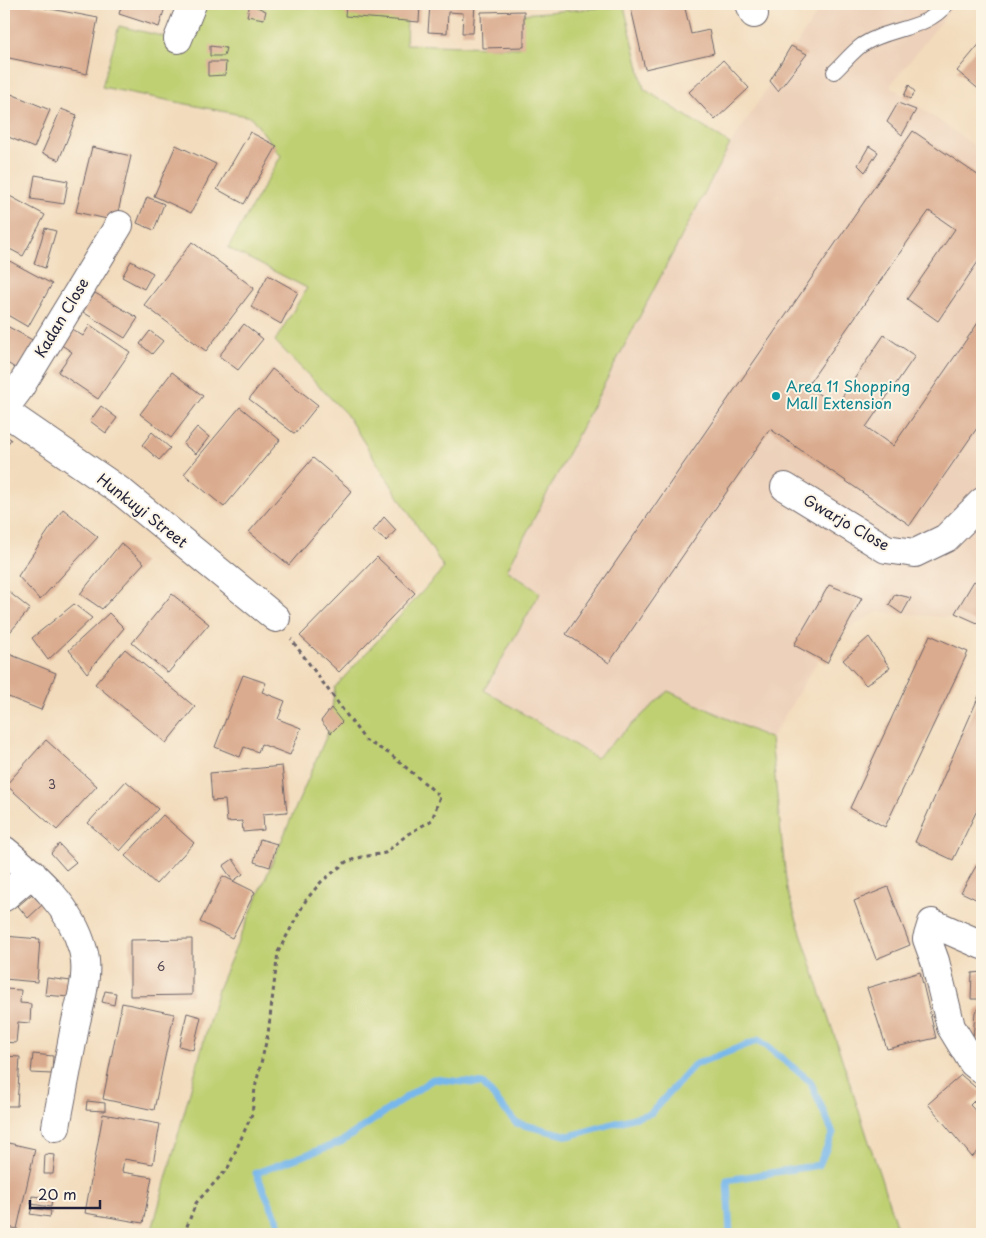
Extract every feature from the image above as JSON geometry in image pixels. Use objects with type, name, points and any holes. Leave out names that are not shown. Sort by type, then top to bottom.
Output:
[{"type":"street","points":[[178,39],[192,4]]},
{"type":"street","name":"Kadan Close","points":[[4,410],[19,389],[118,225]]},
{"type":"street","name":"Hunkuyi Street","points":[[4,410],[123,494],[276,618]]},
{"type":"street","name":"Gwarjo Close","points":[[785,487],[886,549],[915,553],[946,538],[982,502]]},
{"type":"street","points":[[4,850],[32,872],[55,898],[74,926],[84,952],[84,979],[56,1127]]},
{"type":"street","points":[[4,897],[32,872]]},
{"type":"street","points":[[982,945],[932,923],[927,939],[951,1027],[973,1063],[982,1070]]},
{"type":"lane","points":[[834,72],[861,45],[922,24],[938,15],[947,4]]},
{"type":"path","points":[[184,1234],[196,1203],[228,1168],[252,1114],[268,1034],[278,952],[306,900],[320,882],[346,862],[385,853],[408,834],[432,820],[440,796],[390,754],[365,740],[276,618]]},
{"type":"shaded area","points":[[823,4],[955,4],[890,86],[982,151],[982,635],[955,618],[878,612],[831,638],[771,739],[668,692],[596,758],[484,690],[539,593],[507,570],[730,145]]},
{"type":"green space","points":[[181,4],[287,4],[407,19],[406,44],[519,48],[521,14],[624,6],[644,89],[730,144],[507,570],[540,593],[484,690],[596,758],[668,691],[771,739],[787,890],[899,1234],[151,1234],[218,989],[329,730],[335,687],[444,568],[346,414],[275,341],[307,288],[228,248],[281,156],[251,117],[102,87],[119,26],[166,37]]},
{"type":"building","points":[[6,4],[25,4],[98,18],[87,74],[4,57]]},
{"type":"building","points":[[122,4],[166,4],[159,27],[119,14]]},
{"type":"building","points":[[250,4],[266,11],[264,19],[247,16]]},
{"type":"building","points":[[346,4],[420,4],[419,22],[345,16]]},
{"type":"building","points":[[430,4],[475,4],[473,33],[462,33],[463,13],[448,12],[447,33],[428,32]]},
{"type":"building","points":[[630,4],[684,4],[691,34],[709,30],[714,53],[645,69]]},
{"type":"building","points":[[524,11],[524,47],[482,48],[481,12]]},
{"type":"building","points":[[982,41],[982,92],[957,71]]},
{"type":"building","points":[[210,46],[226,48],[224,56],[210,56]]},
{"type":"building","points":[[791,46],[807,54],[778,91],[770,81]]},
{"type":"building","points":[[723,60],[749,88],[715,120],[689,92]]},
{"type":"building","points":[[208,62],[226,62],[225,75],[208,76]]},
{"type":"building","points":[[909,85],[915,92],[910,99],[904,96]]},
{"type":"building","points":[[4,91],[50,110],[34,148],[4,135]]},
{"type":"building","points":[[898,103],[916,110],[902,135],[887,122]]},
{"type":"building","points":[[61,109],[77,115],[59,160],[42,153]]},
{"type":"building","name":"Area 11 Shopping Mall Extension","points":[[913,131],[982,178],[982,256],[938,321],[907,299],[955,229],[929,211],[807,386],[836,406],[884,335],[915,356],[866,427],[893,446],[982,317],[982,421],[910,525],[770,429],[609,663],[566,634]]},
{"type":"building","points":[[250,132],[277,146],[244,204],[217,189]]},
{"type":"building","points":[[176,145],[216,164],[191,213],[154,196]]},
{"type":"building","points":[[869,146],[878,152],[865,172],[858,165]]},
{"type":"building","points":[[92,147],[131,156],[116,221],[76,212]]},
{"type":"building","points":[[35,175],[68,181],[64,204],[31,199]]},
{"type":"building","points":[[4,193],[45,215],[23,256],[4,246]]},
{"type":"building","points":[[147,197],[164,204],[154,230],[137,223]]},
{"type":"building","points":[[45,228],[56,231],[45,268],[34,264]]},
{"type":"building","points":[[192,242],[254,288],[206,351],[144,305]]},
{"type":"building","points":[[4,258],[52,284],[28,327],[4,313]]},
{"type":"building","points":[[131,261],[153,273],[144,289],[122,277]]},
{"type":"building","points":[[268,275],[298,292],[281,324],[251,307]]},
{"type":"building","points":[[95,293],[138,318],[125,338],[83,312]]},
{"type":"building","points":[[244,324],[263,339],[238,370],[219,356]]},
{"type":"building","points":[[90,325],[130,352],[98,399],[58,372],[72,352],[60,344],[70,328],[83,336]]},
{"type":"building","points":[[7,326],[36,342],[20,371],[4,361],[4,331]]},
{"type":"building","points":[[150,331],[163,341],[152,354],[140,344]]},
{"type":"building","points":[[272,369],[318,405],[295,434],[249,399]]},
{"type":"building","points":[[172,372],[203,396],[171,438],[140,414]]},
{"type":"building","points":[[101,406],[117,418],[106,433],[90,421]]},
{"type":"building","points":[[240,407],[280,440],[224,507],[184,474]]},
{"type":"building","points":[[197,427],[209,437],[196,454],[183,444]]},
{"type":"building","points":[[152,432],[170,448],[159,460],[142,445]]},
{"type":"building","points":[[4,435],[11,439],[4,450]]},
{"type":"building","points":[[313,458],[352,491],[289,565],[249,532]]},
{"type":"building","points":[[63,509],[98,537],[40,600],[18,576]]},
{"type":"building","points":[[384,517],[396,530],[386,541],[373,531]]},
{"type":"building","points":[[121,543],[144,563],[102,609],[80,594]]},
{"type":"building","points":[[377,557],[415,593],[339,672],[300,636]]},
{"type":"building","points":[[974,581],[982,586],[982,625],[955,613]]},
{"type":"building","points":[[829,585],[862,598],[827,663],[794,645]]},
{"type":"building","points":[[4,588],[30,609],[4,639]]},
{"type":"building","points":[[172,594],[209,624],[168,673],[132,643]]},
{"type":"building","points":[[895,594],[911,598],[902,614],[889,605]]},
{"type":"building","points":[[74,604],[92,618],[48,660],[32,638]]},
{"type":"building","points":[[109,613],[124,628],[87,673],[69,650]]},
{"type":"building","points":[[930,635],[968,652],[885,827],[850,808]]},
{"type":"building","points":[[869,637],[890,668],[866,685],[843,660]]},
{"type":"building","points":[[125,649],[195,707],[166,743],[95,684]]},
{"type":"building","points":[[4,652],[56,673],[41,710],[6,696],[4,700]]},
{"type":"building","points":[[243,675],[266,683],[262,692],[285,701],[278,719],[301,728],[290,755],[261,744],[258,752],[244,747],[240,757],[215,747]]},
{"type":"building","points":[[982,689],[982,800],[953,860],[915,842]]},
{"type":"building","points":[[331,708],[342,722],[331,733],[321,721]]},
{"type":"building","points":[[46,740],[97,786],[57,830],[6,785]]},
{"type":"building","points":[[282,766],[287,812],[263,814],[264,830],[243,832],[242,821],[227,822],[225,800],[212,801],[210,773]]},
{"type":"building","points":[[126,781],[158,809],[120,851],[88,823]]},
{"type":"building","points":[[163,815],[194,843],[156,884],[125,856]]},
{"type":"building","points":[[260,839],[277,844],[270,867],[254,862]]},
{"type":"building","points":[[59,844],[76,862],[66,870],[51,853]]},
{"type":"building","points":[[233,859],[243,874],[233,881],[223,866]]},
{"type":"building","points":[[978,863],[982,865],[982,902],[961,892]]},
{"type":"building","points":[[223,876],[255,892],[232,938],[200,922]]},
{"type":"building","points":[[888,887],[910,945],[876,959],[854,901]]},
{"type":"building","points":[[32,894],[42,905],[28,918],[18,906]]},
{"type":"building","points":[[4,936],[40,939],[37,982],[4,979]]},
{"type":"building","points":[[192,939],[192,995],[130,996],[130,940]]},
{"type":"building","points":[[920,972],[936,1038],[887,1049],[867,988]]},
{"type":"building","points":[[982,972],[981,1003],[981,999],[971,999],[972,973]]},
{"type":"building","points":[[47,978],[71,981],[69,997],[45,995]]},
{"type":"building","points":[[4,989],[21,990],[20,1003],[31,1004],[30,1023],[18,1022],[16,1043],[4,1042]]},
{"type":"building","points":[[105,991],[116,993],[114,1005],[102,1002]]},
{"type":"building","points":[[122,1003],[174,1014],[154,1110],[103,1099]]},
{"type":"building","points":[[982,1006],[982,1039],[973,1039],[975,1012]]},
{"type":"building","points":[[187,1013],[201,1017],[193,1050],[179,1046]]},
{"type":"building","points":[[33,1054],[53,1056],[52,1074],[31,1073]]},
{"type":"building","points":[[4,1056],[20,1057],[17,1106],[4,1106]]},
{"type":"building","points":[[961,1075],[982,1093],[970,1105],[982,1118],[982,1148],[972,1157],[928,1104]]},
{"type":"building","points":[[87,1101],[105,1103],[105,1111],[86,1110]]},
{"type":"building","points":[[103,1114],[160,1124],[153,1164],[124,1159],[122,1172],[152,1177],[143,1223],[85,1213]]},
{"type":"building","points":[[4,1142],[35,1149],[17,1229],[4,1226]]},
{"type":"building","points":[[45,1154],[55,1155],[53,1174],[44,1174]]},
{"type":"building","points":[[32,1196],[52,1198],[51,1207],[31,1204]]},
{"type":"building","points":[[32,1208],[51,1211],[50,1217],[30,1214]]},
{"type":"waterway","points":[[284,1234],[256,1173],[341,1142],[433,1079],[483,1084],[516,1123],[569,1136],[651,1113],[694,1065],[759,1040],[810,1081],[833,1133],[819,1165],[727,1180],[730,1234]]},
{"type":"place","name":"Area 11 Shopping Mall Extension","points":[[776,396]]}]
